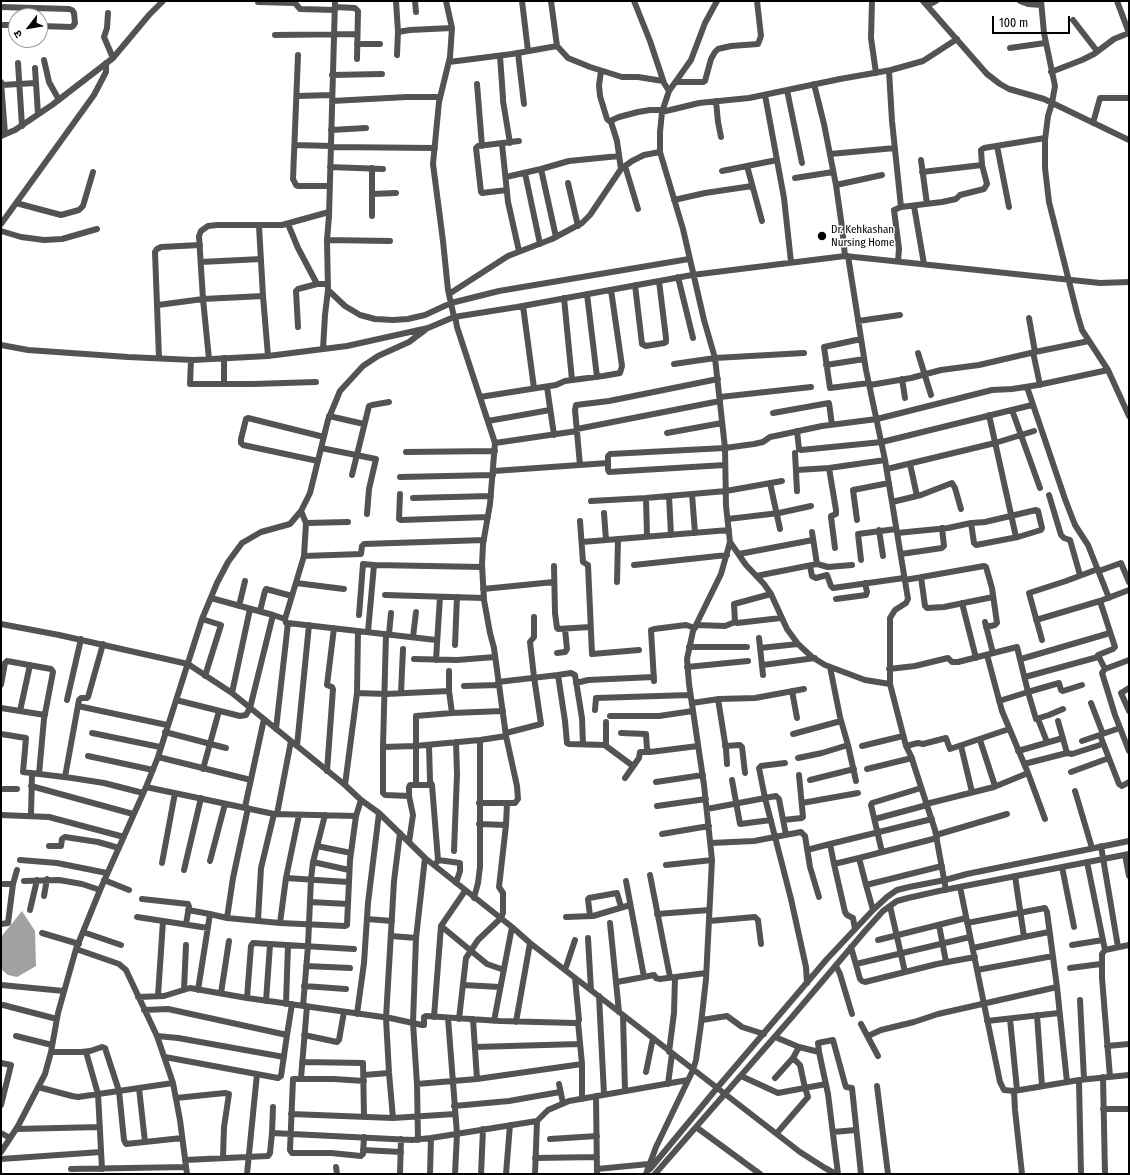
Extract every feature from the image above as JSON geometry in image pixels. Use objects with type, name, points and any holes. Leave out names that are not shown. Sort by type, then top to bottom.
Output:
[{"type":"street","points":[[396,1],[398,32],[397,55]]},
{"type":"street","points":[[415,1],[416,12]]},
{"type":"street","points":[[447,1],[452,28],[449,62],[440,97],[433,164],[449,294],[457,327],[495,443],[491,496],[484,540],[482,567],[483,589],[496,657],[498,683],[506,734],[514,768],[518,799],[515,803],[479,803]]},
{"type":"street","points":[[522,1],[528,51]]},
{"type":"street","points":[[551,1],[557,46],[568,58],[601,71],[622,77],[638,77],[663,81]]},
{"type":"street","points":[[634,1],[650,40],[663,81],[669,90]]},
{"type":"street","points":[[646,1174],[649,1164],[693,1070],[702,1020],[712,860],[703,775],[690,695],[686,659],[695,626],[721,574],[730,542],[726,491],[725,448],[715,358],[692,275],[683,229],[660,152],[660,132],[663,111],[669,90],[692,60],[705,23],[717,1]]},
{"type":"street","points":[[676,82],[705,82],[711,59],[718,49],[731,46],[758,44],[761,36],[757,1]]},
{"type":"street","points":[[872,1],[871,38],[876,73]]},
{"type":"street","points":[[925,3],[936,1]]},
{"type":"street","points":[[1020,1],[1028,4],[1041,3],[1045,43],[1055,86],[1048,116],[1045,138],[1049,202],[1077,314],[1082,330],[1108,370],[1126,403],[1129,416]]},
{"type":"street","points":[[1051,72],[1098,51],[1114,39],[1129,33],[1117,1]]},
{"type":"street","points":[[36,83],[1,83],[3,135],[22,126],[59,100],[113,58],[161,2]]},
{"type":"street","points":[[258,2],[295,3],[300,9],[335,6],[357,8],[357,59]]},
{"type":"street","points":[[925,3],[987,74],[1000,84],[1009,89],[1052,103],[1129,140]]},
{"type":"street","points":[[323,349],[328,287],[327,240],[335,6]]},
{"type":"street","points":[[1,7],[17,8]]},
{"type":"street","points":[[48,9],[72,10],[74,13],[75,23],[73,26],[48,26]]},
{"type":"street","points":[[108,13],[108,26],[104,37],[113,58]]},
{"type":"street","points":[[1073,20],[1098,51]]},
{"type":"street","points":[[398,32],[452,28]]},
{"type":"street","points":[[275,35],[358,34]]},
{"type":"street","points":[[610,121],[638,112],[650,110],[663,111],[699,103],[765,95],[814,84],[889,71],[923,61],[957,39]]},
{"type":"street","points":[[1010,48],[1045,43]]},
{"type":"street","points":[[357,44],[380,44]]},
{"type":"street","points":[[449,62],[500,56],[557,46]]},
{"type":"street","points":[[518,53],[524,104]]},
{"type":"street","points":[[298,55],[293,179],[298,186],[330,186]]},
{"type":"street","points":[[500,56],[502,101],[510,143]]},
{"type":"street","points":[[44,60],[49,82],[59,100]]},
{"type":"street","points":[[18,63],[22,126]]},
{"type":"street","points":[[1,224],[94,95],[106,72],[106,63]]},
{"type":"street","points":[[35,68],[38,114]]},
{"type":"street","points":[[601,71],[599,86],[600,96],[606,119],[610,121],[617,141],[619,156],[638,209]]},
{"type":"street","points":[[889,71],[901,207]]},
{"type":"street","points":[[332,75],[382,74]]},
{"type":"street","points":[[477,84],[482,146]]},
{"type":"street","points":[[814,84],[824,124],[836,185],[846,256],[864,359],[887,469],[908,599],[906,603],[895,610],[890,618],[890,684],[906,746],[912,758],[937,836],[945,885]]},
{"type":"street","points":[[787,90],[802,163]]},
{"type":"street","points":[[765,95],[784,198],[791,262]]},
{"type":"street","points":[[297,96],[332,98],[440,97]]},
{"type":"street","points":[[1093,123],[1100,98],[1129,98]]},
{"type":"street","points":[[716,101],[721,137]]},
{"type":"street","points":[[331,130],[366,128]]},
{"type":"street","points":[[898,261],[899,249],[894,211],[896,208],[954,199],[960,195],[986,189],[987,184],[980,151],[984,148],[1045,138]]},
{"type":"street","points":[[507,190],[481,192],[476,148],[478,146],[519,141]]},
{"type":"street","points":[[502,144],[508,202],[519,251]]},
{"type":"street","points":[[295,145],[435,148]]},
{"type":"street","points":[[997,146],[1009,207]]},
{"type":"street","points":[[830,154],[895,148]]},
{"type":"street","points":[[449,294],[508,256],[540,244],[578,226],[590,215],[623,167],[644,155],[660,152]]},
{"type":"street","points":[[506,177],[569,161],[619,156]]},
{"type":"street","points":[[722,171],[777,160]]},
{"type":"street","points":[[921,160],[927,204]]},
{"type":"street","points":[[922,172],[982,165]]},
{"type":"street","points":[[747,166],[762,221]]},
{"type":"street","points":[[330,168],[384,169]]},
{"type":"street","points":[[372,168],[372,216]]},
{"type":"street","points":[[541,169],[556,237]]},
{"type":"street","points":[[16,203],[61,215],[79,210],[83,206],[92,172]]},
{"type":"street","points":[[795,178],[833,172]]},
{"type":"street","points":[[525,173],[540,244]]},
{"type":"street","points":[[836,185],[882,175]]},
{"type":"street","points":[[568,182],[578,226]]},
{"type":"street","points":[[674,200],[705,193],[752,186]]},
{"type":"street","points":[[372,194],[396,193]]},
{"type":"street","points":[[914,206],[924,264]]},
{"type":"street","points":[[209,359],[200,262],[199,236],[201,230],[208,226],[259,226],[288,224],[328,212]]},
{"type":"street","points":[[288,224],[303,259],[317,284]]},
{"type":"street","points":[[259,226],[268,356]]},
{"type":"street","points":[[1,231],[20,237],[44,240],[62,239],[97,229]]},
{"type":"street","points":[[327,240],[390,241]]},
{"type":"street","points":[[159,358],[155,258],[157,249],[161,247],[200,246]]},
{"type":"street","points":[[1,1152],[16,1129],[45,1074],[52,1049],[64,991],[78,946],[104,880],[158,757],[202,619],[211,598],[228,562],[242,542],[261,532],[290,524],[301,511],[310,493],[330,416],[340,391],[363,366],[378,356],[409,342],[428,328],[454,316],[523,306],[678,277],[791,262],[846,256],[1100,283],[1129,282]]},
{"type":"street","points":[[200,262],[261,259]]},
{"type":"street","points":[[298,327],[296,291],[298,289],[317,284],[328,287],[345,306],[360,315],[374,319],[408,319],[425,315],[451,303],[506,290],[689,259]]},
{"type":"street","points":[[678,277],[693,338]]},
{"type":"street","points":[[635,285],[642,344],[646,346],[664,343],[666,341],[659,281]]},
{"type":"street","points":[[480,397],[547,387],[565,381],[619,374],[621,370],[611,290]]},
{"type":"street","points":[[587,294],[597,377]]},
{"type":"street","points":[[158,305],[203,299],[263,296]]},
{"type":"street","points":[[564,298],[572,380]]},
{"type":"street","points":[[523,306],[534,388]]},
{"type":"street","points":[[858,321],[900,314]]},
{"type":"street","points":[[1029,318],[1040,385]]},
{"type":"street","points":[[1,346],[65,353],[191,360],[268,356],[347,346],[428,328]]},
{"type":"street","points":[[861,339],[824,347],[830,388],[902,379],[941,370],[979,365],[1089,341]]},
{"type":"street","points":[[918,352],[931,395]]},
{"type":"street","points":[[674,364],[715,358],[804,353]]},
{"type":"street","points":[[224,358],[224,384]]},
{"type":"street","points":[[826,365],[864,359]]},
{"type":"street","points":[[191,360],[190,384],[316,382]]},
{"type":"street","points":[[725,465],[609,472],[608,456],[610,454],[725,448],[763,442],[770,437],[832,425],[877,419],[992,390],[1040,385],[1108,370]]},
{"type":"street","points":[[580,465],[575,407],[579,404],[609,401],[718,379]]},
{"type":"street","points":[[902,379],[905,398]]},
{"type":"street","points":[[547,387],[554,435]]},
{"type":"street","points":[[495,443],[554,435],[720,399],[811,387]]},
{"type":"street","points":[[1027,387],[1067,504],[1076,525],[1088,545],[1109,598]]},
{"type":"street","points":[[352,475],[370,405],[389,402]]},
{"type":"street","points":[[773,413],[828,403],[832,425]]},
{"type":"street","points":[[797,431],[799,450],[882,442],[1032,404]]},
{"type":"street","points":[[488,420],[550,410]]},
{"type":"street","points":[[1012,410],[1040,488]]},
{"type":"street","points":[[989,415],[1016,537]]},
{"type":"street","points":[[330,416],[364,424]]},
{"type":"street","points":[[318,461],[243,445],[240,443],[246,419],[248,418],[324,437]]},
{"type":"street","points":[[667,433],[722,423]]},
{"type":"street","points":[[887,469],[1034,432]]},
{"type":"street","points":[[322,448],[376,459],[367,514]]},
{"type":"street","points":[[406,452],[495,451]]},
{"type":"street","points":[[795,453],[797,491]]},
{"type":"street","points":[[797,470],[829,468],[885,460]]},
{"type":"street","points":[[400,476],[493,473],[608,463]]},
{"type":"street","points":[[910,464],[917,496]]},
{"type":"street","points":[[829,468],[836,510],[836,514],[831,518],[835,548]]},
{"type":"street","points":[[590,501],[726,491],[782,481]]},
{"type":"street","points":[[770,483],[780,529]]},
{"type":"street","points":[[857,520],[853,490],[889,483]]},
{"type":"street","points":[[892,502],[917,496],[952,483],[961,509]]},
{"type":"street","points":[[400,494],[399,519],[401,520],[488,517]]},
{"type":"street","points":[[692,494],[695,533]]},
{"type":"street","points":[[1050,494],[1061,535],[1070,540],[1080,575]]},
{"type":"street","points":[[413,498],[491,496]]},
{"type":"street","points":[[669,496],[671,535]]},
{"type":"street","points":[[646,498],[647,536]]},
{"type":"street","points":[[728,519],[777,513],[811,506]]},
{"type":"street","points":[[861,560],[858,534],[879,530],[897,531],[942,528],[971,523],[984,522],[1036,510],[1038,511],[1042,524],[1041,530],[1016,537],[975,544],[971,523]]},
{"type":"street","points":[[276,729],[286,621],[304,556],[306,523],[301,511]]},
{"type":"street","points":[[604,513],[606,540]]},
{"type":"street","points":[[580,521],[583,562],[588,565],[592,655],[639,650]]},
{"type":"street","points":[[306,523],[348,522]]},
{"type":"street","points":[[901,554],[942,548],[944,546],[942,528]]},
{"type":"street","points":[[582,542],[729,530]]},
{"type":"street","points":[[879,530],[883,556]]},
{"type":"street","points":[[812,532],[817,564]]},
{"type":"street","points":[[617,582],[618,539]]},
{"type":"street","points":[[358,615],[364,556],[361,554],[362,546],[364,544],[484,540]]},
{"type":"street","points":[[738,554],[814,540]]},
{"type":"street","points":[[730,542],[746,565],[771,594],[781,618],[798,644],[815,658],[830,667],[865,680],[890,684]]},
{"type":"street","points":[[304,556],[361,554]]},
{"type":"street","points":[[634,565],[727,555]]},
{"type":"street","points":[[1042,640],[1029,594],[1080,575],[1121,563],[1129,582]]},
{"type":"street","points":[[363,564],[482,567]]},
{"type":"street","points":[[756,576],[817,564],[828,566],[852,565]]},
{"type":"street","points":[[368,632],[374,565]]},
{"type":"street","points":[[554,566],[556,627],[558,629],[565,629],[590,627]]},
{"type":"street","points":[[810,566],[813,577],[828,575],[833,588],[921,577],[984,566],[987,569],[994,597],[997,623],[995,626],[985,625],[999,702],[1045,818]]},
{"type":"street","points":[[921,577],[926,608],[994,597]]},
{"type":"street","points":[[239,606],[245,581]]},
{"type":"street","points":[[483,589],[554,582]]},
{"type":"street","points":[[296,583],[344,589]]},
{"type":"street","points":[[836,599],[866,595],[867,592],[865,583]]},
{"type":"street","points":[[260,611],[264,591],[266,589],[292,596]]},
{"type":"street","points":[[1036,620],[1100,601],[1129,590]]},
{"type":"street","points":[[385,594],[484,598]]},
{"type":"street","points":[[735,622],[734,604],[771,594]]},
{"type":"street","points":[[436,660],[436,640],[440,597]]},
{"type":"street","points":[[456,645],[457,597]]},
{"type":"street","points":[[211,598],[260,611],[286,621],[309,626],[436,640]]},
{"type":"street","points":[[1025,677],[1056,670],[1098,657],[1098,654],[1112,650],[1115,647],[1100,601]]},
{"type":"street","points":[[962,603],[976,658]]},
{"type":"street","points":[[232,693],[250,608]]},
{"type":"street","points":[[413,637],[416,612]]},
{"type":"street","points":[[391,613],[387,634],[383,792],[385,795],[409,796]]},
{"type":"street","points":[[176,700],[244,717],[250,708],[273,615]]},
{"type":"street","points":[[383,747],[429,745],[480,740],[541,724],[530,642],[534,637],[534,617]]},
{"type":"street","points":[[576,683],[588,680],[654,679],[651,630],[654,629],[686,625],[725,626],[735,622],[781,618]]},
{"type":"street","points":[[202,619],[221,625],[205,676]]},
{"type":"street","points":[[1,624],[81,639],[188,664],[232,693],[345,785],[400,833],[425,858],[436,863],[456,883],[530,943],[814,1162],[837,1174]]},
{"type":"street","points":[[297,746],[309,626]]},
{"type":"street","points":[[327,771],[333,689],[327,685],[334,628]]},
{"type":"street","points":[[557,653],[565,652],[567,650],[565,629]]},
{"type":"street","points":[[345,785],[357,693],[358,631]]},
{"type":"street","points":[[1021,659],[1110,633]]},
{"type":"street","points":[[759,638],[763,675]]},
{"type":"street","points":[[67,700],[81,639]]},
{"type":"street","points":[[65,777],[80,698],[88,697],[103,644]]},
{"type":"street","points":[[760,648],[798,644]]},
{"type":"street","points":[[689,647],[747,647]]},
{"type":"street","points":[[889,669],[915,666],[948,658],[953,662],[976,658],[1017,647],[1034,717],[1038,719],[1047,742]]},
{"type":"street","points":[[401,693],[403,649]]},
{"type":"street","points":[[414,659],[436,660],[496,657]]},
{"type":"street","points":[[1098,657],[1105,670]]},
{"type":"street","points":[[763,665],[815,658]]},
{"type":"street","points":[[1129,660],[1102,671],[1129,751]]},
{"type":"street","points":[[687,667],[748,661]]},
{"type":"street","points":[[1,685],[6,662],[51,669],[52,672],[45,715],[40,774]]},
{"type":"street","points":[[20,711],[30,665]]},
{"type":"street","points":[[830,667],[841,721],[856,781]]},
{"type":"street","points":[[1056,670],[1062,691],[1082,685]]},
{"type":"street","points":[[449,671],[449,691],[452,713]]},
{"type":"street","points":[[464,686],[573,673],[582,718],[583,744]]},
{"type":"street","points":[[558,675],[567,742],[569,744],[605,745],[633,766]]},
{"type":"street","points":[[999,702],[1059,683]]},
{"type":"street","points":[[1129,688],[1121,693],[1129,711]]},
{"type":"street","points":[[692,703],[718,699],[746,700],[804,689]]},
{"type":"street","points":[[357,693],[386,694],[449,691]]},
{"type":"street","points":[[792,691],[796,718]]},
{"type":"street","points":[[596,710],[596,698],[690,695]]},
{"type":"street","points":[[718,699],[727,764]]},
{"type":"street","points":[[1091,703],[1102,735],[1103,744],[1119,784],[1122,786],[1128,785]]},
{"type":"street","points":[[78,706],[166,728],[209,744],[226,748]]},
{"type":"street","points":[[1,708],[45,715]]},
{"type":"street","points":[[1038,719],[1063,710]]},
{"type":"street","points":[[203,768],[219,711]]},
{"type":"street","points":[[416,785],[416,716],[503,711]]},
{"type":"street","points":[[610,716],[665,715],[693,711]]},
{"type":"street","points":[[227,918],[251,780],[264,720]]},
{"type":"street","points":[[793,734],[841,721]]},
{"type":"street","points":[[1058,721],[1067,753]]},
{"type":"street","points":[[605,745],[606,722]]},
{"type":"street","points":[[1082,741],[1120,728]]},
{"type":"street","points":[[906,746],[918,743],[923,744],[944,738],[947,739],[950,749],[1009,729]]},
{"type":"street","points":[[92,733],[160,747]]},
{"type":"street","points":[[621,733],[646,734],[649,752]]},
{"type":"street","points":[[1,734],[26,738],[22,771],[32,774],[65,777],[144,790],[175,793],[275,814],[356,816]]},
{"type":"street","points":[[862,746],[903,736]]},
{"type":"street","points":[[1018,751],[1063,738]]},
{"type":"street","points":[[474,898],[480,867],[480,740]]},
{"type":"street","points":[[980,740],[995,786]]},
{"type":"street","points":[[258,920],[261,868],[275,814],[291,741]]},
{"type":"street","points":[[454,851],[457,774],[456,742]]},
{"type":"street","points":[[1024,764],[1067,753],[1072,754],[1103,744]]},
{"type":"street","points":[[429,745],[436,863]]},
{"type":"street","points":[[725,746],[740,745],[742,747],[745,773]]},
{"type":"street","points":[[798,758],[822,753],[848,745]]},
{"type":"street","points":[[625,778],[639,758],[640,752],[698,746]]},
{"type":"street","points":[[961,746],[972,792]]},
{"type":"street","points":[[88,756],[153,770]]},
{"type":"street","points":[[158,757],[251,780]]},
{"type":"street","points":[[867,769],[912,758]]},
{"type":"street","points":[[1071,772],[1109,758]]},
{"type":"street","points":[[785,763],[760,766],[759,770],[793,906],[806,967],[807,983]]},
{"type":"street","points":[[810,780],[854,769]]},
{"type":"street","points":[[875,819],[995,786],[1028,773]]},
{"type":"street","points":[[31,816],[32,774]]},
{"type":"street","points":[[656,782],[703,775]]},
{"type":"street","points":[[783,820],[803,817],[799,775]]},
{"type":"street","points":[[732,780],[740,824],[771,820]]},
{"type":"street","points":[[409,842],[413,815],[409,796],[409,786],[432,785]]},
{"type":"street","points":[[31,786],[133,814]]},
{"type":"street","points":[[882,852],[879,833],[871,805],[874,802],[922,788]]},
{"type":"street","points":[[1,789],[17,789]]},
{"type":"street","points":[[1075,791],[1092,848]]},
{"type":"street","points":[[162,863],[175,793]]},
{"type":"street","points":[[802,803],[858,793]]},
{"type":"street","points":[[707,809],[778,796],[786,835]]},
{"type":"street","points":[[184,870],[201,798]]},
{"type":"street","points":[[657,806],[706,799]]},
{"type":"street","points":[[188,910],[227,918],[280,923],[346,925],[350,853],[356,816],[361,800]]},
{"type":"street","points":[[459,1019],[466,958],[478,940],[501,918],[503,913],[503,893],[499,887],[507,803]]},
{"type":"street","points":[[210,861],[224,804]]},
{"type":"street","points":[[357,1014],[364,963],[378,813]]},
{"type":"street","points":[[834,864],[882,852],[1007,814]]},
{"type":"street","points":[[1,815],[60,819],[124,837]]},
{"type":"street","points":[[280,923],[286,878],[299,815]]},
{"type":"street","points":[[301,1078],[304,1035],[304,986],[310,924],[311,879],[325,815]]},
{"type":"street","points":[[807,850],[932,820]]},
{"type":"street","points":[[479,824],[506,825]]},
{"type":"street","points":[[662,834],[709,826]]},
{"type":"street","points":[[711,843],[754,841],[801,832],[804,833],[812,874],[819,897]]},
{"type":"street","points":[[393,1118],[386,1018],[394,881],[400,833]]},
{"type":"street","points":[[49,846],[61,846],[62,839],[65,837],[98,842],[119,848]]},
{"type":"street","points":[[646,1174],[721,1091],[741,1076],[775,1037],[807,983],[873,910],[897,890],[925,883],[960,887],[1086,862],[1129,841]]},
{"type":"street","points":[[830,844],[844,909],[847,915],[853,918],[855,929]]},
{"type":"street","points":[[317,846],[350,853]]},
{"type":"street","points":[[655,1174],[696,1127],[764,1034],[789,1014],[836,966],[883,911],[897,901],[945,885],[967,874],[1092,848],[1102,853],[1127,855],[1129,876]]},
{"type":"street","points":[[1102,853],[1118,947]]},
{"type":"street","points":[[418,1140],[417,1084],[413,1023],[416,938],[425,858]]},
{"type":"street","points":[[860,858],[873,910]]},
{"type":"street","points":[[20,860],[58,863],[107,873]]},
{"type":"street","points":[[666,865],[712,860]]},
{"type":"street","points":[[314,862],[349,870]]},
{"type":"street","points":[[1086,862],[1106,950]]},
{"type":"street","points":[[436,863],[460,863],[460,871],[456,883]]},
{"type":"street","points":[[866,885],[942,866]]},
{"type":"street","points":[[1062,867],[1074,927]]},
{"type":"street","points":[[1,924],[8,923],[13,884],[17,870]]},
{"type":"street","points":[[650,875],[657,914],[673,977],[674,1013],[668,1084]]},
{"type":"street","points":[[1015,876],[1024,937]]},
{"type":"street","points":[[286,878],[348,882]]},
{"type":"street","points":[[24,881],[47,879],[69,881],[100,890]]},
{"type":"street","points":[[44,896],[47,879]]},
{"type":"street","points":[[30,910],[37,880]]},
{"type":"street","points":[[104,880],[129,890]]},
{"type":"street","points":[[626,881],[644,977]]},
{"type":"street","points":[[1,884],[13,884]]},
{"type":"street","points":[[960,887],[1001,1086],[1004,1090],[1015,1090],[1082,1079],[1129,1075]]},
{"type":"street","points":[[434,1017],[441,926],[466,891]]},
{"type":"street","points":[[590,916],[589,898],[617,893],[621,907]]},
{"type":"street","points":[[142,899],[188,904],[186,924]]},
{"type":"street","points":[[310,902],[348,904]]},
{"type":"street","points":[[566,917],[601,915],[630,905]]},
{"type":"street","points":[[890,906],[905,972]]},
{"type":"street","points":[[878,940],[939,925],[1045,908],[1047,912],[1057,987],[1067,1082]]},
{"type":"street","points":[[657,914],[710,910]]},
{"type":"street","points":[[198,990],[210,914]]},
{"type":"street","points":[[137,917],[208,928]]},
{"type":"street","points":[[709,921],[756,917],[758,920],[761,944]]},
{"type":"street","points":[[367,919],[392,921]]},
{"type":"street","points":[[158,996],[163,921]]},
{"type":"street","points":[[610,923],[621,1014],[625,1091]]},
{"type":"street","points":[[939,925],[946,962]]},
{"type":"street","points":[[441,926],[471,949],[487,964],[504,970]]},
{"type":"street","points":[[494,1021],[512,927]]},
{"type":"street","points":[[83,932],[121,945]]},
{"type":"street","points":[[973,948],[1049,932]]},
{"type":"street","points":[[42,933],[78,946],[119,964],[126,970],[157,1036],[173,1083],[187,1174]]},
{"type":"street","points":[[391,936],[416,938]]},
{"type":"street","points":[[856,964],[970,937]]},
{"type":"street","points":[[588,938],[591,990]]},
{"type":"street","points":[[565,970],[575,940]]},
{"type":"street","points":[[1072,945],[1103,940]]},
{"type":"street","points":[[221,994],[229,941]]},
{"type":"street","points":[[516,1022],[530,943]]},
{"type":"street","points":[[247,998],[252,944],[354,949]]},
{"type":"street","points":[[184,989],[186,945]]},
{"type":"street","points":[[266,1001],[270,945]]},
{"type":"street","points":[[165,1057],[280,1078],[288,1035],[288,945]]},
{"type":"street","points":[[1110,1077],[1101,964],[1102,954],[1106,950],[1129,945]]},
{"type":"street","points":[[851,947],[860,979],[865,982],[946,962],[975,957]]},
{"type":"street","points":[[977,970],[1052,956]]},
{"type":"street","points":[[1070,968],[1101,964]]},
{"type":"street","points":[[306,966],[350,968]]},
{"type":"street","points":[[836,966],[840,974],[852,1014]]},
{"type":"street","points":[[616,982],[654,975],[658,979],[706,973]]},
{"type":"street","points":[[575,978],[582,1064],[582,1099]]},
{"type":"street","points":[[463,985],[500,987]]},
{"type":"street","points":[[2,986],[64,991]]},
{"type":"street","points":[[304,986],[346,989]]},
{"type":"street","points":[[868,1036],[881,1030],[984,1003],[1057,987]]},
{"type":"street","points":[[138,997],[164,996],[184,989],[198,990],[386,1018],[423,1025],[425,1024],[425,1017],[516,1022],[578,1022]]},
{"type":"street","points":[[599,996],[604,1094]]},
{"type":"street","points":[[1080,1000],[1082,1079],[1080,1174]]},
{"type":"street","points":[[3,1005],[58,1019]]},
{"type":"street","points":[[144,1010],[168,1009],[288,1035]]},
{"type":"street","points":[[304,1035],[338,1042],[344,1012]]},
{"type":"street","points":[[987,1021],[1059,1013]]},
{"type":"street","points":[[1036,1015],[1042,1086]]},
{"type":"street","points":[[702,1020],[727,1016],[742,1027],[764,1034]]},
{"type":"street","points":[[448,1018],[457,1134],[455,1174]]},
{"type":"street","points":[[473,1019],[477,1079]]},
{"type":"street","points":[[1010,1019],[1015,1110],[1022,1174]]},
{"type":"street","points":[[861,1024],[878,1056]]},
{"type":"street","points":[[16,1036],[52,1049],[86,1052],[104,1047],[119,1091],[125,1142],[128,1144],[182,1138]]},
{"type":"street","points":[[157,1036],[178,1038],[284,1057]]},
{"type":"street","points":[[775,1037],[799,1048],[819,1052]]},
{"type":"street","points":[[646,1072],[653,1038]]},
{"type":"street","points":[[837,1174],[833,1132],[818,1043],[832,1040],[834,1041],[844,1084],[846,1087],[852,1088],[861,1174]]},
{"type":"street","points":[[475,1047],[580,1044]]},
{"type":"street","points":[[1107,1046],[1129,1044]]},
{"type":"street","points":[[775,1078],[793,1058],[799,1048]]},
{"type":"street","points":[[86,1052],[98,1094],[102,1169]]},
{"type":"street","points":[[777,1133],[808,1097],[800,1065],[793,1058]]},
{"type":"street","points":[[302,1062],[362,1062],[364,1065],[364,1116]]},
{"type":"street","points":[[1,1063],[11,1065],[1,1105]]},
{"type":"street","points":[[417,1084],[477,1079],[582,1064]]},
{"type":"street","points":[[364,1137],[364,1150],[361,1156],[331,1153],[292,1153],[290,1150],[290,1133],[292,1081],[294,1078],[364,1078],[389,1073]]},
{"type":"street","points":[[247,1174],[257,1074]]},
{"type":"street","points":[[741,1076],[778,1092],[826,1084]]},
{"type":"street","points":[[1103,1077],[1105,1174]]},
{"type":"street","points":[[272,1133],[418,1140],[537,1121],[548,1110],[562,1103],[604,1094],[688,1080]]},
{"type":"street","points":[[38,1087],[72,1096],[98,1094],[173,1083]]},
{"type":"street","points":[[559,1084],[562,1103]]},
{"type":"street","points":[[877,1086],[888,1174]]},
{"type":"street","points":[[139,1088],[145,1142]]},
{"type":"street","points":[[454,1106],[509,1101],[560,1092]]},
{"type":"street","points":[[176,1098],[226,1093],[229,1094],[224,1127],[223,1158]]},
{"type":"street","points":[[596,1096],[598,1171],[649,1164]]},
{"type":"street","points":[[185,1160],[268,1156],[270,1153],[273,1107]]},
{"type":"street","points":[[1103,1109],[1129,1110]]},
{"type":"street","points":[[291,1114],[393,1118],[455,1114]]},
{"type":"street","points":[[535,1174],[537,1121]]},
{"type":"street","points":[[506,1174],[510,1125]]},
{"type":"street","points":[[696,1127],[760,1174]]},
{"type":"street","points":[[16,1129],[100,1128]]},
{"type":"street","points":[[481,1174],[484,1130]]},
{"type":"street","points":[[833,1132],[856,1130]]},
{"type":"street","points":[[1,1134],[10,1138]]},
{"type":"street","points":[[550,1139],[597,1136]]},
{"type":"street","points":[[430,1174],[432,1138]]},
{"type":"street","points":[[400,1174],[401,1139]]},
{"type":"street","points":[[364,1150],[401,1152]]},
{"type":"street","points":[[1,1159],[101,1152]]},
{"type":"street","points":[[536,1158],[597,1157]]},
{"type":"street","points":[[71,1169],[186,1167]]},
{"type":"street","points":[[336,1167],[337,1174]]},
{"type":"shaded area","points":[[22,911],[35,931],[36,966],[17,977],[8,975],[2,970],[1,937]]},
{"type":"place","name":"Dr. Kehkashan Nursing Home","points":[[822,236]]}]
